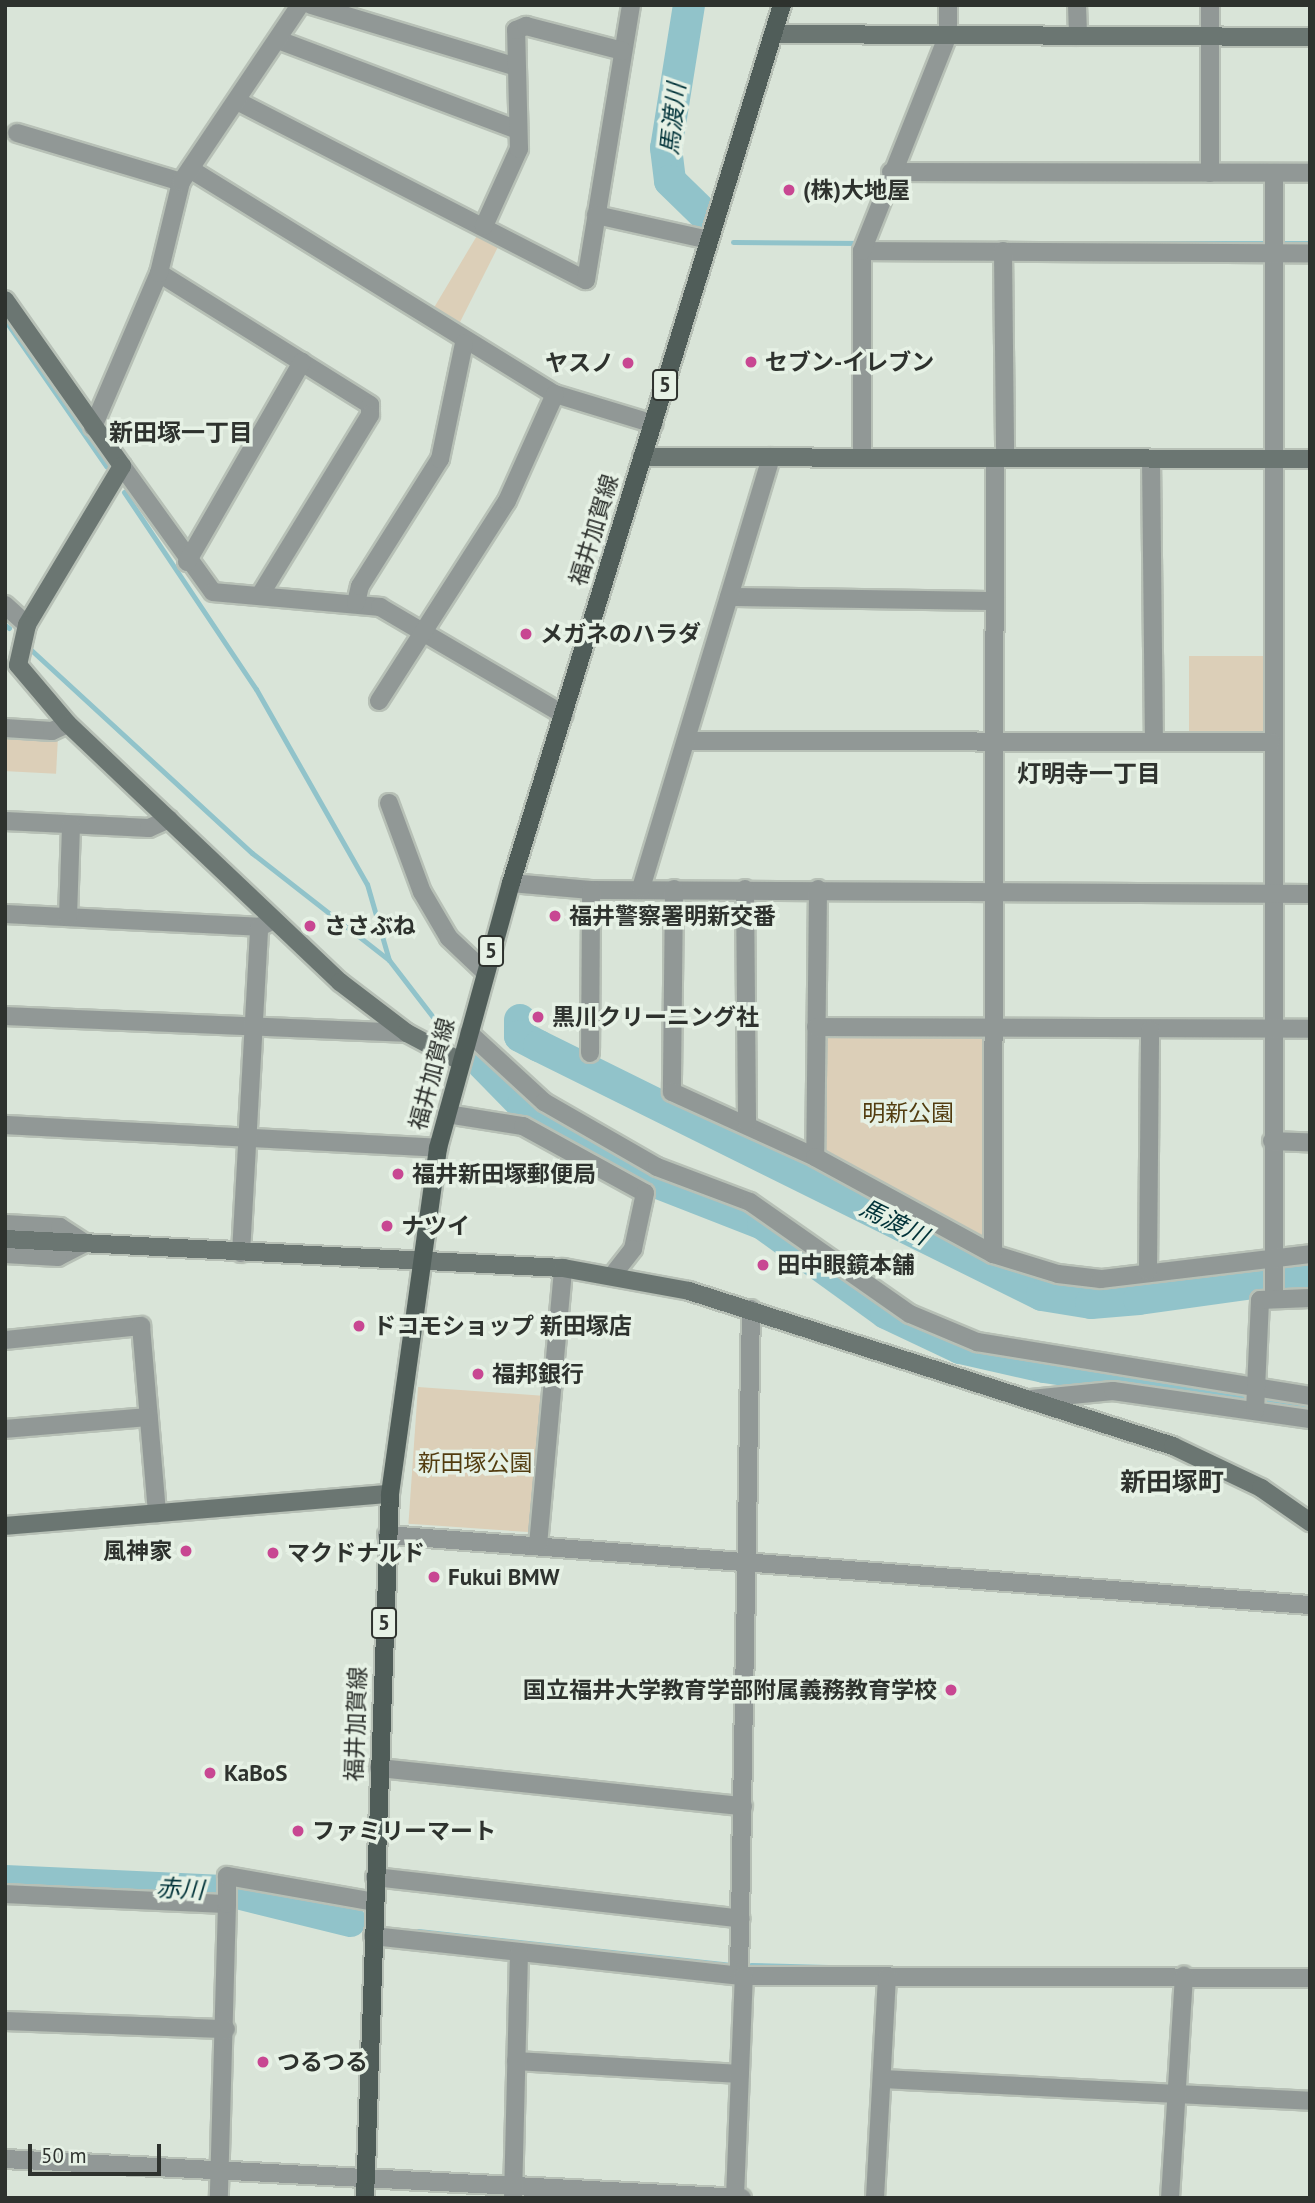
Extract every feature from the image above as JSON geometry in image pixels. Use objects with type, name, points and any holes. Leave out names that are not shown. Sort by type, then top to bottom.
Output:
[{"type":"main road","name":"福井加賀線","points":[[365,2198],[387,1535],[418,1261],[438,1148],[513,877],[782,5]]},
{"type":"street","points":[[93,427],[159,273],[185,176],[281,41],[300,5]]},
{"type":"street","points":[[311,5],[513,66]]},
{"type":"street","points":[[237,101],[586,280],[631,5]]},
{"type":"street","points":[[862,458],[862,251],[891,172],[948,35],[948,5]]},
{"type":"street","points":[[1077,5],[1077,36]]},
{"type":"street","points":[[1210,5],[1210,173]]},
{"type":"street","points":[[484,226],[519,149],[513,66],[516,30],[526,26],[623,51]]},
{"type":"street","points":[[774,34],[1310,37]]},
{"type":"street","points":[[281,41],[518,130]]},
{"type":"street","points":[[17,133],[185,176],[464,343],[555,394],[654,424]]},
{"type":"street","points":[[891,172],[1310,173]]},
{"type":"street","points":[[1274,173],[1270,459],[1272,1258],[1275,1297]]},
{"type":"street","points":[[596,215],[709,240]]},
{"type":"street","points":[[862,251],[1310,253]]},
{"type":"street","points":[[993,1254],[995,601],[1003,251]]},
{"type":"street","points":[[159,273],[370,405],[370,415],[260,596]]},
{"type":"street","points":[[5,300],[187,562],[213,592],[380,607],[564,715]]},
{"type":"street","points":[[356,603],[360,586],[440,459],[464,343]]},
{"type":"street","points":[[187,562],[302,362]]},
{"type":"street","points":[[379,701],[507,501],[555,394]]},
{"type":"street","points":[[642,457],[1310,459]]},
{"type":"street","points":[[641,888],[771,457]]},
{"type":"street","points":[[1151,459],[1154,741]]},
{"type":"street","points":[[122,466],[27,625],[18,665],[68,724],[169,819],[267,924],[407,1033]]},
{"type":"street","points":[[729,597],[995,601]]},
{"type":"street","points":[[5,605],[27,625]]},
{"type":"street","points":[[5,727],[52,731],[68,724]]},
{"type":"street","points":[[686,741],[1271,742]]},
{"type":"street","points":[[389,803],[422,892],[449,938],[485,972]]},
{"type":"street","points":[[5,821],[149,828],[169,819]]},
{"type":"street","points":[[68,917],[71,825]]},
{"type":"street","points":[[513,877],[591,890],[641,888],[1310,894]]},
{"type":"street","points":[[674,889],[673,1092],[747,1123],[993,1254],[1077,1278],[1310,1254]]},
{"type":"street","points":[[745,889],[747,1123]]},
{"type":"street","points":[[814,1157],[818,889]]},
{"type":"street","points":[[590,1053],[591,890]]},
{"type":"street","points":[[5,914],[267,924]]},
{"type":"street","points":[[241,1253],[253,1029],[267,924]]},
{"type":"street","points":[[5,1016],[253,1029],[407,1033],[464,1047],[544,1102],[635,1156],[750,1202],[910,1314],[977,1342],[1259,1384],[1310,1395]]},
{"type":"street","points":[[816,1027],[1310,1030]]},
{"type":"street","points":[[1148,1271],[1150,1030]]},
{"type":"street","points":[[447,1114],[523,1126],[645,1193],[633,1249],[613,1275]]},
{"type":"street","points":[[5,1125],[438,1148]]},
{"type":"street","points":[[1272,1141],[1310,1142]]},
{"type":"street","points":[[5,1224],[60,1227],[85,1243]]},
{"type":"street","points":[[5,1239],[563,1268],[613,1275],[751,1309],[1173,1446],[1261,1488],[1310,1522]]},
{"type":"street","points":[[5,1254],[58,1257],[85,1243]]},
{"type":"street","points":[[538,1545],[563,1268]]},
{"type":"street","points":[[1255,1411],[1259,1384],[1260,1300],[1275,1297],[1310,1298]]},
{"type":"street","points":[[735,2197],[740,2074],[743,1806],[750,1558],[751,1309]]},
{"type":"street","points":[[5,1340],[141,1326],[157,1513]]},
{"type":"street","points":[[1031,1399],[1113,1391],[1310,1419]]},
{"type":"street","points":[[5,1429],[149,1417]]},
{"type":"street","points":[[5,1526],[390,1494]]},
{"type":"street","points":[[387,1535],[750,1558],[1310,1605]]},
{"type":"street","points":[[379,1768],[743,1806]]},
{"type":"street","points":[[219,2198],[226,2029],[227,1877],[374,1902]]},
{"type":"street","points":[[375,1877],[741,1919]]},
{"type":"street","points":[[5,1894],[227,1904]]},
{"type":"street","points":[[373,1936],[742,1976],[1184,1975],[1310,1979]]},
{"type":"street","points":[[513,2192],[519,1952]]},
{"type":"street","points":[[1170,2198],[1184,1975]]},
{"type":"street","points":[[875,2198],[887,1976]]},
{"type":"street","points":[[5,2021],[226,2029]]},
{"type":"street","points":[[516,2061],[740,2074]]},
{"type":"street","points":[[882,2079],[1310,2101]]},
{"type":"street","points":[[5,2159],[365,2178],[513,2192],[742,2198]]},
{"type":"green space","points":[[478,234],[500,243],[457,328],[432,311]]},
{"type":"green space","points":[[1189,656],[1265,656],[1265,741],[1189,741]]},
{"type":"green space","points":[[5,735],[58,738],[56,774],[5,771]]},
{"type":"green space","name":"明新公園","points":[[816,1027],[993,1028],[993,1254],[815,1157]]},
{"type":"green space","name":"新田塚公園","points":[[418,1387],[546,1396],[536,1533],[408,1524]]},
{"type":"waterway","name":"馬渡川","points":[[689,5],[666,148],[670,181],[708,218]]},
{"type":"waterway","points":[[733,242],[862,243]]},
{"type":"waterway","points":[[1096,243],[1310,243]]},
{"type":"waterway","points":[[5,320],[106,466]]},
{"type":"waterway","points":[[124,492],[256,689],[367,884],[389,960],[443,1030]]},
{"type":"waterway","points":[[5,625],[9,628]]},
{"type":"waterway","points":[[29,648],[252,853],[389,960]]},
{"type":"waterway","name":"馬渡川","points":[[520,1020],[520,1036],[1042,1295],[1091,1303],[1139,1299],[1310,1275]]},
{"type":"waterway","points":[[483,1064],[523,1105],[620,1168],[763,1224],[886,1313],[960,1348],[1044,1367],[1310,1406]]},
{"type":"waterway","name":"赤川","points":[[5,1881],[229,1891],[350,1921]]},
{"type":"waterway","points":[[418,1931],[729,1965]]},
{"type":"waterway","points":[[751,1965],[866,1968]]},
{"type":"place","name":"(株)大地屋","points":[[789,190]]},
{"type":"place","name":"セブン-イレブン","points":[[751,362]]},
{"type":"place","name":"ヤスノ","points":[[628,363]]},
{"type":"place","name":"メガネのハラダ","points":[[526,634]]},
{"type":"place","name":"福井警察署明新交番","points":[[555,916]]},
{"type":"place","name":"ささぶね","points":[[310,926]]},
{"type":"place","name":"黒川クリーニング社","points":[[538,1017]]},
{"type":"place","name":"福井新田塚郵便局","points":[[398,1174]]},
{"type":"place","name":"ナツイ","points":[[387,1226]]},
{"type":"place","name":"田中眼鏡本舗","points":[[763,1265]]},
{"type":"place","name":"ドコモショップ 新田塚店","points":[[359,1326]]},
{"type":"place","name":"福邦銀行","points":[[478,1374]]},
{"type":"place","name":"風神家","points":[[186,1551]]},
{"type":"place","name":"マクドナルド","points":[[273,1553]]},
{"type":"place","name":"Fukui BMW","points":[[434,1577]]},
{"type":"place","name":"国立福井大学教育学部附属義務教育学校","points":[[951,1690]]},
{"type":"place","name":"KaBoS","points":[[210,1773]]},
{"type":"place","name":"ファミリーマート","points":[[298,1831]]},
{"type":"place","name":"つるつる","points":[[263,2062]]},
{"type":"district","name":"新田塚一丁目","points":[[181,433]]},
{"type":"district","name":"灯明寺一丁目","points":[[1089,774]]},
{"type":"district","name":"新田塚町","points":[[1172,1482]]}]
